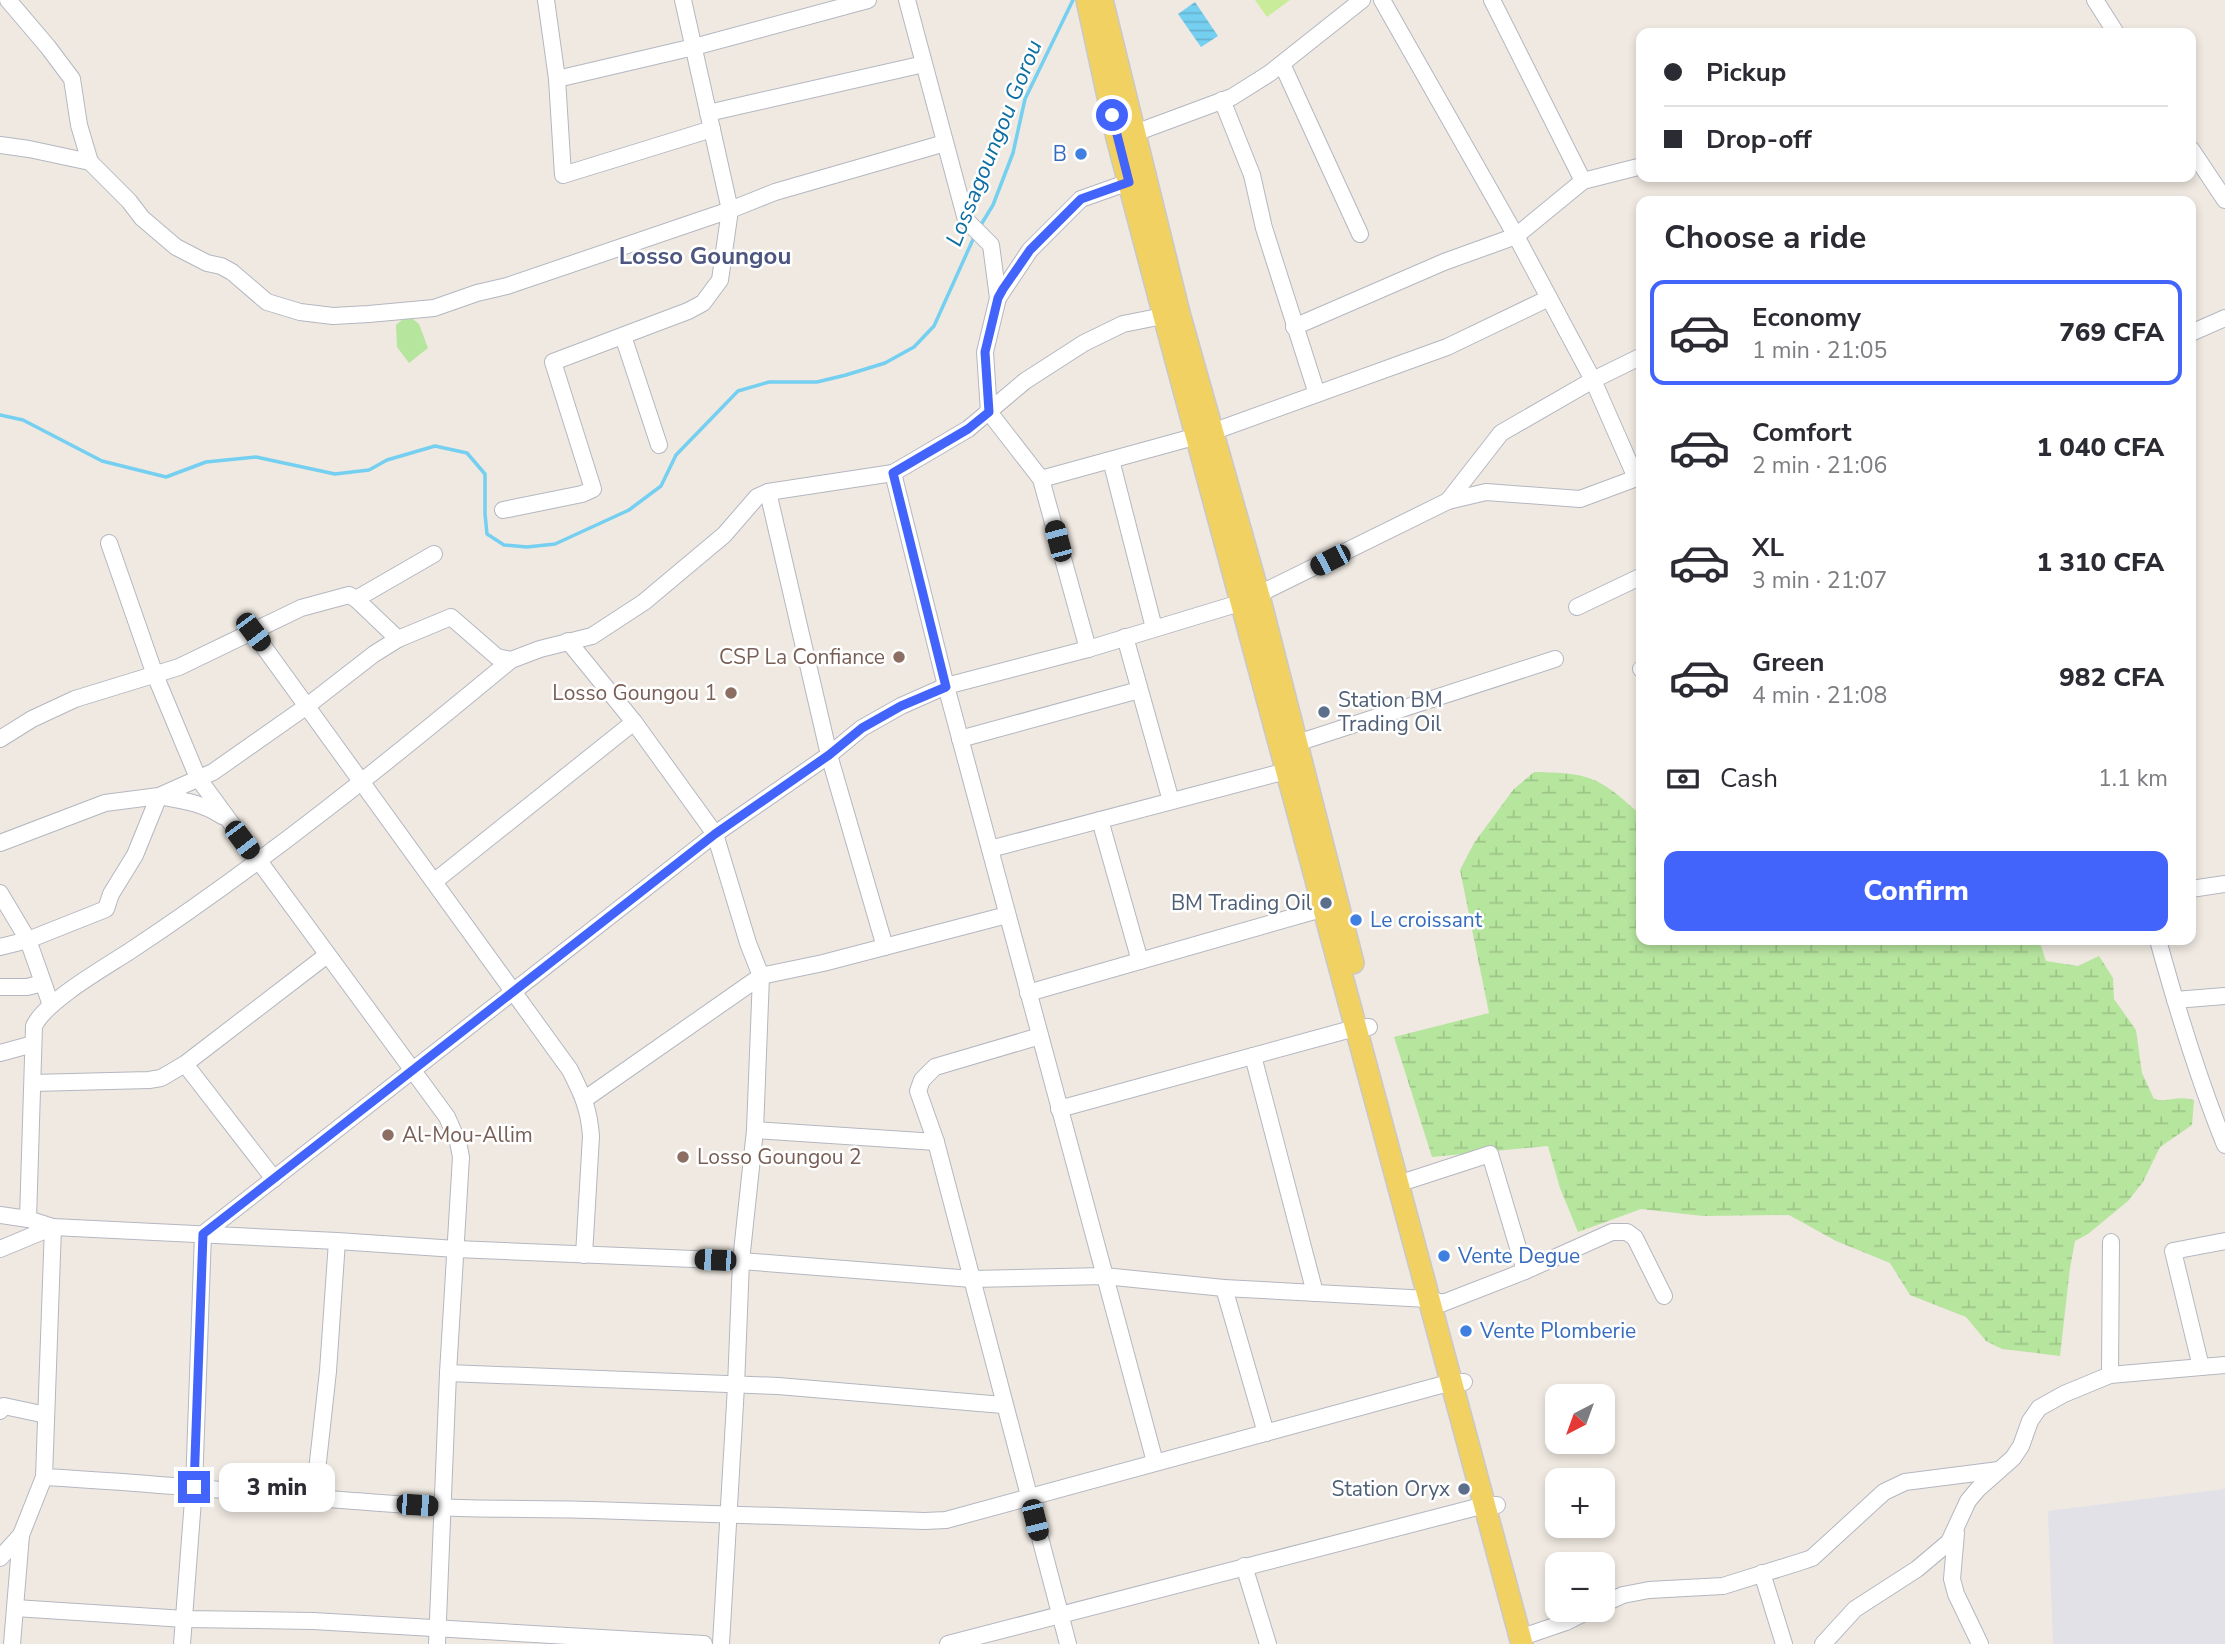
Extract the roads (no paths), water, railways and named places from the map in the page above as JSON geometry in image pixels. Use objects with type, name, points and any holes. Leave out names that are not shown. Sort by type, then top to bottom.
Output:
[{"type":"main road","points":[[1087,0],[1251,599],[1297,743],[1331,906],[1362,1028],[1529,1641]]},
{"type":"main road","points":[[1102,0],[1126,136],[1129,182],[1172,315]]},
{"type":"main road","points":[[1251,599],[1286,771],[1331,906]]},
{"type":"main road","points":[[1362,1028],[1410,1180],[1435,1301]]},
{"type":"street","points":[[8,0],[72,79],[79,125],[90,162],[130,201],[142,218],[176,247],[232,272],[267,302],[300,312],[333,316],[434,308],[507,286],[775,192],[945,143]]},
{"type":"street","points":[[546,0],[557,79],[563,175],[710,121],[924,64]]},
{"type":"street","points":[[503,510],[582,494],[593,489],[553,362],[688,311],[704,303],[720,280],[730,210],[683,0]]},
{"type":"street","points":[[557,79],[694,47],[869,0]]},
{"type":"street","points":[[907,0],[966,220],[991,245],[998,298]]},
{"type":"street","points":[[1126,136],[1232,97],[1282,64],[1362,0]]},
{"type":"street","points":[[1382,0],[1516,236],[1593,380],[1636,471]]},
{"type":"street","points":[[1492,0],[1584,181]]},
{"type":"street","points":[[2095,0],[2113,28]]},
{"type":"street","points":[[1282,64],[1360,234]]},
{"type":"street","points":[[1222,100],[1252,176],[1264,228],[1317,394]]},
{"type":"street","points":[[0,145],[90,162]]},
{"type":"street","points":[[2196,156],[2225,200]]},
{"type":"street","points":[[1294,327],[1444,262],[1516,236],[1584,181],[1636,168]]},
{"type":"street","points":[[1088,649],[1041,479],[989,412],[985,352],[998,298],[1030,250],[1081,199],[1129,182]]},
{"type":"street","points":[[1041,479],[1205,434],[1447,347],[1549,298]]},
{"type":"street","points":[[28,1219],[34,1026],[51,1005],[174,922],[363,782],[511,660],[592,636],[644,602],[724,536],[757,497],[768,492],[804,485],[893,473],[968,429],[1025,381],[1084,343],[1123,324],[1172,315]]},
{"type":"street","points":[[2196,331],[2225,318]]},
{"type":"street","points":[[623,336],[659,445]]},
{"type":"street","points":[[1448,501],[1501,433],[1593,380],[1636,359]]},
{"type":"street","points":[[1111,460],[1154,628]]},
{"type":"street","points":[[893,473],[946,687],[1155,1462]]},
{"type":"street","points":[[203,1234],[715,834],[829,755],[862,728],[901,706],[946,687],[1088,649],[1251,599],[1448,501],[1486,492],[1580,499],[1636,478]]},
{"type":"street","points":[[768,492],[829,755],[885,947]]},
{"type":"street","points":[[109,543],[155,675],[198,778],[447,1117],[458,1142],[461,1157],[448,1373],[437,1636]]},
{"type":"street","points":[[356,599],[434,554]]},
{"type":"street","points":[[1577,607],[1636,579]]},
{"type":"street","points":[[0,739],[32,719],[75,699],[191,662],[301,608],[327,600],[349,596],[356,599],[398,639]]},
{"type":"street","points":[[0,947],[28,940],[106,909],[111,894],[135,855],[159,796],[213,772],[307,706],[347,673],[398,639],[451,617],[498,657],[511,660]]},
{"type":"street","points":[[253,632],[570,1070],[590,1116],[584,1255]]},
{"type":"street","points":[[1125,637],[1171,802]]},
{"type":"street","points":[[568,641],[634,722],[715,834],[748,943],[761,976],[755,1130],[741,1261],[721,1644]]},
{"type":"street","points":[[1297,743],[1555,659]]},
{"type":"street","points":[[960,739],[1139,690]]},
{"type":"street","points":[[435,881],[634,722]]},
{"type":"street","points":[[989,849],[1286,771]]},
{"type":"street","points":[[0,843],[105,803],[159,796],[211,808],[227,820]]},
{"type":"street","points":[[1100,820],[1140,961]]},
{"type":"street","points":[[2196,888],[2225,884]]},
{"type":"street","points":[[0,893],[28,940],[51,1005]]},
{"type":"street","points":[[1028,993],[1331,906]]},
{"type":"street","points":[[585,1100],[761,976],[1007,915]]},
{"type":"street","points":[[2159,945],[2211,1111],[2225,1145]]},
{"type":"street","points":[[33,1083],[161,1078],[185,1063],[327,955]]},
{"type":"street","points":[[0,986],[9,989],[43,983]]},
{"type":"street","points":[[2175,1000],[2225,996]]},
{"type":"street","points":[[1059,1109],[1362,1028]]},
{"type":"street","points":[[1040,1036],[940,1066],[928,1073],[918,1091],[936,1142],[1068,1644]]},
{"type":"street","points":[[0,1054],[33,1044]]},
{"type":"street","points":[[1253,1056],[1315,1293]]},
{"type":"street","points":[[185,1063],[274,1179]]},
{"type":"street","points":[[755,1130],[936,1142]]},
{"type":"street","points":[[1410,1180],[1490,1154],[1525,1271]]},
{"type":"street","points":[[0,1215],[28,1219],[53,1227],[741,1261],[972,1279],[1104,1276],[1224,1288],[1435,1301],[1525,1271],[1612,1232],[1627,1232],[1635,1238],[1664,1296]]},
{"type":"street","points":[[0,1249],[53,1227]]},
{"type":"street","points":[[12,1644],[22,1535],[44,1477],[53,1227]]},
{"type":"street","points":[[182,1644],[194,1487],[203,1234]]},
{"type":"street","points":[[314,1498],[328,1371],[337,1241]]},
{"type":"street","points":[[2201,1367],[2173,1251],[2225,1241]]},
{"type":"street","points":[[2109,1375],[2111,1242]]},
{"type":"street","points":[[1224,1288],[1266,1433]]},
{"type":"street","points":[[1823,1644],[1855,1609],[1935,1555],[1949,1542],[1968,1501],[2013,1458],[2021,1446],[2029,1421],[2039,1408],[2109,1375],[2225,1365]]},
{"type":"street","points":[[448,1373],[797,1388],[1003,1405]]},
{"type":"street","points":[[44,1477],[442,1507],[946,1520],[1458,1382]]},
{"type":"street","points":[[0,1411],[4,1406],[46,1415]]},
{"type":"street","points":[[1615,1599],[1649,1590],[1723,1586],[1812,1558],[1884,1492],[1905,1482],[2000,1470]]},
{"type":"street","points":[[948,1644],[1244,1566],[1491,1505]]},
{"type":"street","points":[[1956,1527],[1952,1579],[1956,1594],[1980,1644]]},
{"type":"street","points":[[0,1558],[22,1535]]},
{"type":"street","points":[[1244,1566],[1268,1644]]},
{"type":"street","points":[[1762,1573],[1784,1644]]},
{"type":"street","points":[[15,1608],[185,1619],[270,1619],[437,1636],[704,1644]]},
{"type":"street","points":[[1529,1641],[1566,1622]]},
{"type":"water","points":[[1195,2],[1218,36],[1201,47],[1178,14]]},
{"type":"waterway","name":"Lossagoungou Gorou","points":[[979,228],[993,205],[1013,153],[1025,99],[1073,0]]},
{"type":"waterway","name":"Lossagoungou Gorou","points":[[0,415],[23,420],[102,461],[166,477],[206,462],[256,457],[335,474],[369,470],[387,460],[435,446],[467,453],[485,474],[487,534],[504,545],[527,547],[555,544],[629,510],[661,486],[676,455],[738,391],[769,382],[817,382],[846,375],[885,363],[914,347],[934,326],[975,235]]},
{"type":"place","name":"B","points":[[1081,154]]},
{"type":"place","name":"CSP La Confiance","points":[[899,657]]},
{"type":"place","name":"Losso Goungou 1","points":[[731,693]]},
{"type":"place","name":"Station BM Trading Oil","points":[[1324,712]]},
{"type":"place","name":"BM Trading Oil","points":[[1326,903]]},
{"type":"place","name":"Le croissant","points":[[1356,920]]},
{"type":"place","name":"Al-Mou-Allim","points":[[388,1135]]},
{"type":"place","name":"Losso Goungou 2","points":[[683,1157]]},
{"type":"place","name":"Vente Degue","points":[[1444,1256]]},
{"type":"place","name":"Vente Plomberie","points":[[1466,1331]]},
{"type":"place","name":"Station Oryx","points":[[1464,1489]]},
{"type":"district","name":"Losso Goungou","points":[[705,256]]}]
